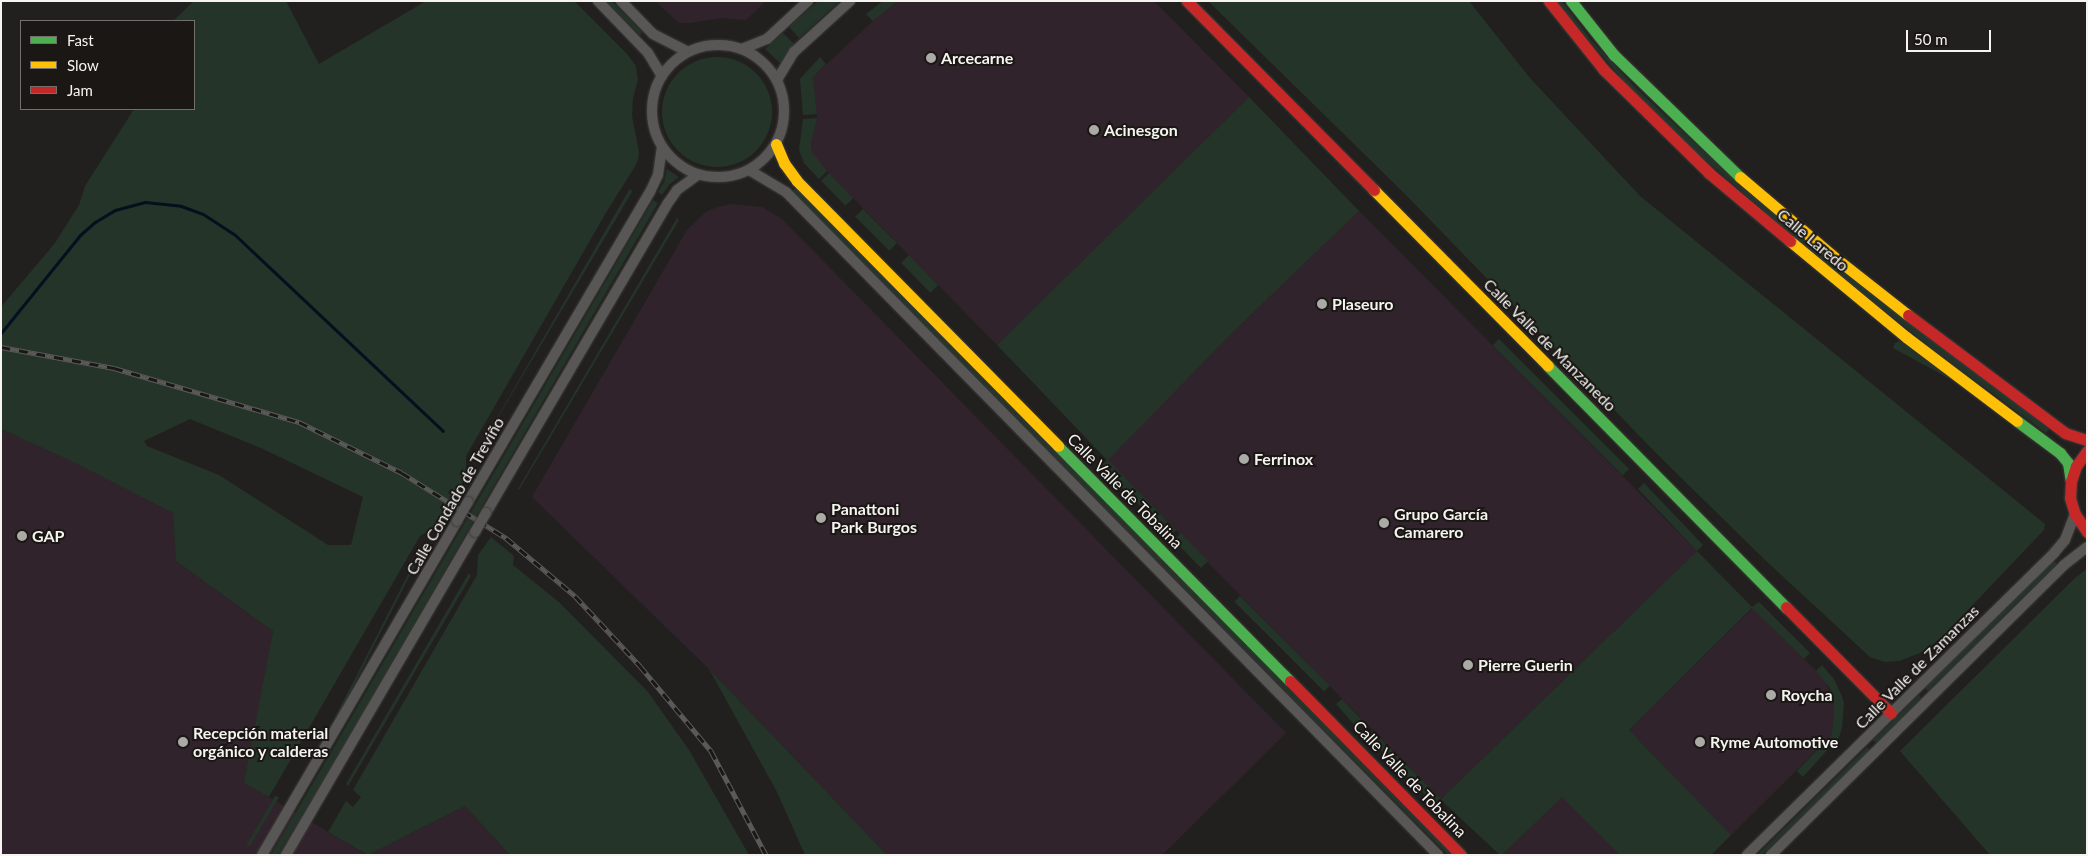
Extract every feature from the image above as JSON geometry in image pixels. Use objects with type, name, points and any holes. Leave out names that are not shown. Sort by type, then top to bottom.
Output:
[{"type":"street","points":[[598,1],[648,53],[662,76]]},
{"type":"street","points":[[621,1],[653,34],[688,52]]},
{"type":"street","points":[[742,49],[767,39],[808,1]]},
{"type":"street","points":[[777,80],[794,52],[850,1]]},
{"type":"street","name":"Calle Valle de Manzanedo","points":[[1187,1],[1892,712]]},
{"type":"street","name":"Calle Laredo","points":[[1549,1],[1604,70],[1709,173],[1906,337],[2060,453],[2068,464],[2071,481]]},
{"type":"street","name":"Calle Laredo","points":[[1571,1],[1614,56],[1678,121],[1771,204],[1845,266],[1957,354],[2065,433],[2087,440]]},
{"type":"street","points":[[724,45],[742,49],[768,67],[777,80],[784,98],[784,117],[776,144],[760,163],[749,170],[719,178],[698,175],[684,169],[662,148],[653,126],[651,114],[654,93],[662,76],[673,62],[688,52],[706,46],[724,45]]},
{"type":"street","name":"Calle Valle de Tobalina","points":[[776,144],[784,163],[797,180],[1461,855]]},
{"type":"street","name":"Calle Condado de Treviño","points":[[262,855],[650,192],[658,175],[662,148]]},
{"type":"street","name":"Calle Valle de Tobalina","points":[[749,170],[786,192],[1438,855]]},
{"type":"street","points":[[286,855],[668,202],[676,190],[698,175]]},
{"type":"street","points":[[2087,451],[2076,466],[2071,481],[2070,498],[2074,514],[2087,532]]},
{"type":"street","name":"Calle Valle de Zamanzas","points":[[1747,855],[2059,547],[2070,530],[2074,514]]},
{"type":"street","name":"Calle Valle de Zamanzas","points":[[1771,855],[2064,565],[2087,547]]},
{"type":"shaded area","points":[[655,1],[766,1],[746,20],[721,18],[679,23]]},
{"type":"shaded area","points":[[898,1],[1154,1],[1249,97],[997,345],[818,162],[812,152],[811,144],[817,116],[813,77],[873,21]]},
{"type":"shaded area","points":[[732,204],[762,207],[782,219],[1286,733],[1162,855],[887,855],[709,669],[532,497],[687,230],[706,212],[717,207]]},
{"type":"shaded area","points":[[1359,211],[1697,551],[1441,799],[1107,460],[1232,333]]},
{"type":"shaded area","points":[[1,429],[73,462],[173,513],[176,561],[273,631],[245,783],[367,855],[1,855]]},
{"type":"shaded area","points":[[1753,608],[1825,680],[1834,701],[1834,716],[1831,736],[1731,835],[1629,730]]},
{"type":"shaded area","points":[[1562,796],[1620,855],[1502,855]]},
{"type":"shaded area","points":[[465,806],[510,855],[368,855]]},
{"type":"green space","points":[[194,1],[286,1],[319,64],[426,1],[574,1],[627,54],[636,66],[638,80],[633,98],[632,116],[639,152],[634,168],[607,211],[466,456],[466,477],[437,526],[420,536],[269,797],[244,783],[273,631],[176,561],[173,513],[73,462],[1,429],[1,307],[55,243],[79,205],[85,186],[133,110],[195,110],[195,20],[174,20]],"holes":[[[190,419],[263,449],[363,497],[351,545],[328,545],[219,475],[147,446],[144,441]]]},
{"type":"green space","points":[[606,1],[612,1],[642,32],[640,35]]},
{"type":"green space","points":[[818,1],[840,1],[799,38],[789,27]]},
{"type":"green space","points":[[883,1],[898,1],[873,21],[866,14]]},
{"type":"green space","points":[[1208,1],[1469,1],[1530,78],[1640,196],[2045,524],[2044,530],[1945,634],[1925,651],[1899,661],[1885,662],[1870,657],[1764,559],[1658,455],[1405,194]]},
{"type":"green space","points":[[1556,1],[1562,1],[1591,40],[1636,88],[1744,189],[2049,429],[2046,433],[1929,346],[1816,256],[1696,152],[1627,85]]},
{"type":"green space","points":[[783,33],[794,44],[780,63],[765,49]]},
{"type":"green space","points":[[717,57],[738,61],[756,73],[768,91],[772,112],[768,133],[756,151],[738,163],[717,167],[696,163],[678,151],[666,133],[662,112],[666,91],[678,73],[696,61]]},
{"type":"green space","points":[[820,57],[826,64],[813,77],[817,114],[803,115],[800,79]]},
{"type":"green space","points":[[1249,97],[1359,211],[1232,333],[1108,460],[1176,530],[1170,536],[1101,466],[1107,460],[997,345]]},
{"type":"green space","points":[[817,118],[811,144],[812,152],[827,171],[819,179],[804,163],[799,150],[803,119]]},
{"type":"green space","points":[[667,169],[679,177],[669,185],[662,195],[658,192],[664,182]]},
{"type":"green space","points":[[829,173],[853,198],[845,206],[821,181]]},
{"type":"green space","points":[[796,188],[1452,855],[1448,855],[1306,712],[793,191]]},
{"type":"green space","points":[[631,189],[632,192],[475,456],[629,190]]},
{"type":"green space","points":[[653,200],[658,203],[318,789],[278,855],[271,855]]},
{"type":"green space","points":[[863,209],[897,243],[889,251],[855,217]]},
{"type":"green space","points":[[677,218],[679,220],[519,490],[518,489]]},
{"type":"green space","points":[[909,255],[938,285],[930,293],[901,263]]},
{"type":"green space","points":[[1499,339],[1629,469],[1623,475],[1493,345]]},
{"type":"green space","points":[[1900,341],[1952,380],[1893,348],[1895,343]]},
{"type":"green space","points":[[1644,483],[1703,545],[1697,551],[1638,489]]},
{"type":"green space","points":[[1181,533],[1208,561],[1201,568],[1174,540]]},
{"type":"green space","points":[[491,537],[514,556],[513,565],[560,603],[648,692],[689,750],[749,855],[510,855],[465,806],[368,855],[328,832],[346,801],[353,807],[361,797],[353,790],[477,575],[478,555]]},
{"type":"green space","points":[[424,543],[426,544],[312,767],[311,766]]},
{"type":"green space","points":[[1697,551],[1752,607],[1759,602],[1810,653],[1804,659],[1752,608],[1629,730],[1731,835],[1711,855],[1620,855],[1562,797],[1500,855],[1441,800],[1435,805],[1367,736],[1372,730],[1441,799]]},
{"type":"green space","points":[[2054,561],[2057,564],[1928,691],[1925,688]]},
{"type":"green space","points":[[2087,569],[2087,855],[1990,855],[1900,751],[2076,577]]},
{"type":"green space","points":[[469,573],[471,576],[348,786],[346,784]]},
{"type":"green space","points":[[1240,596],[1330,686],[1324,691],[1234,602]]},
{"type":"green space","points":[[1822,665],[1834,679],[1844,703],[1842,728],[1839,737],[1803,777],[1797,771],[1831,736],[1834,701],[1830,688],[1816,671]]},
{"type":"green space","points":[[709,669],[887,855],[805,855],[777,792]]},
{"type":"green space","points":[[1919,695],[1921,698],[1876,743],[1873,740]]},
{"type":"green space","points":[[1342,699],[1364,722],[1358,729],[1336,704]]},
{"type":"green space","points":[[1867,747],[1870,750],[1762,855],[1757,855]]},
{"type":"green space","points":[[275,796],[279,797],[250,846],[246,846]]},
{"type":"waterway","points":[[1,333],[80,235],[95,222],[115,210],[145,202],[181,206],[203,214],[234,234],[443,431]]},
{"type":"railway","points":[[1,347],[114,368],[299,422],[402,473],[506,538],[575,596],[640,666],[711,751],[766,855]]},
{"type":"traffic: fast","points":[[1571,1],[1614,55],[1740,177]]},
{"type":"traffic: fast","points":[[1548,366],[1786,607]]},
{"type":"traffic: fast","points":[[2017,421],[2060,453],[2068,463],[2071,481]]},
{"type":"traffic: fast","points":[[1058,446],[1290,681]]},
{"type":"traffic: slow","points":[[776,144],[784,163],[797,181],[1058,446]]},
{"type":"traffic: slow","points":[[1740,177],[1838,260],[1908,315]]},
{"type":"traffic: slow","points":[[1374,190],[1548,366]]},
{"type":"traffic: slow","points":[[1790,241],[1906,337],[2017,421]]},
{"type":"traffic: jam","points":[[1187,1],[1374,190]]},
{"type":"traffic: jam","points":[[1549,1],[1604,70],[1709,173],[1790,241]]},
{"type":"traffic: jam","points":[[1908,315],[2065,433],[2087,440]]},
{"type":"traffic: jam","points":[[2087,451],[2076,466],[2071,481],[2070,498],[2075,514],[2087,532]]},
{"type":"traffic: jam","points":[[1786,607],[1891,713]]},
{"type":"traffic: jam","points":[[1290,681],[1461,855]]},
{"type":"place","name":"Arcecarne","points":[[931,58]]},
{"type":"place","name":"Acinesgon","points":[[1094,130]]},
{"type":"place","name":"Plaseuro","points":[[1322,304]]},
{"type":"place","name":"Ferrinox","points":[[1244,459]]},
{"type":"place","name":"Panattoni Park Burgos","points":[[821,518]]},
{"type":"place","name":"Grupo García Camarero","points":[[1384,523]]},
{"type":"place","name":"GAP","points":[[22,536]]},
{"type":"place","name":"Pierre Guerin","points":[[1468,665]]},
{"type":"place","name":"Roycha","points":[[1771,695]]},
{"type":"place","name":"Recepción material orgánico y calderas","points":[[183,742]]},
{"type":"place","name":"Ryme Automotive","points":[[1700,742]]}]
